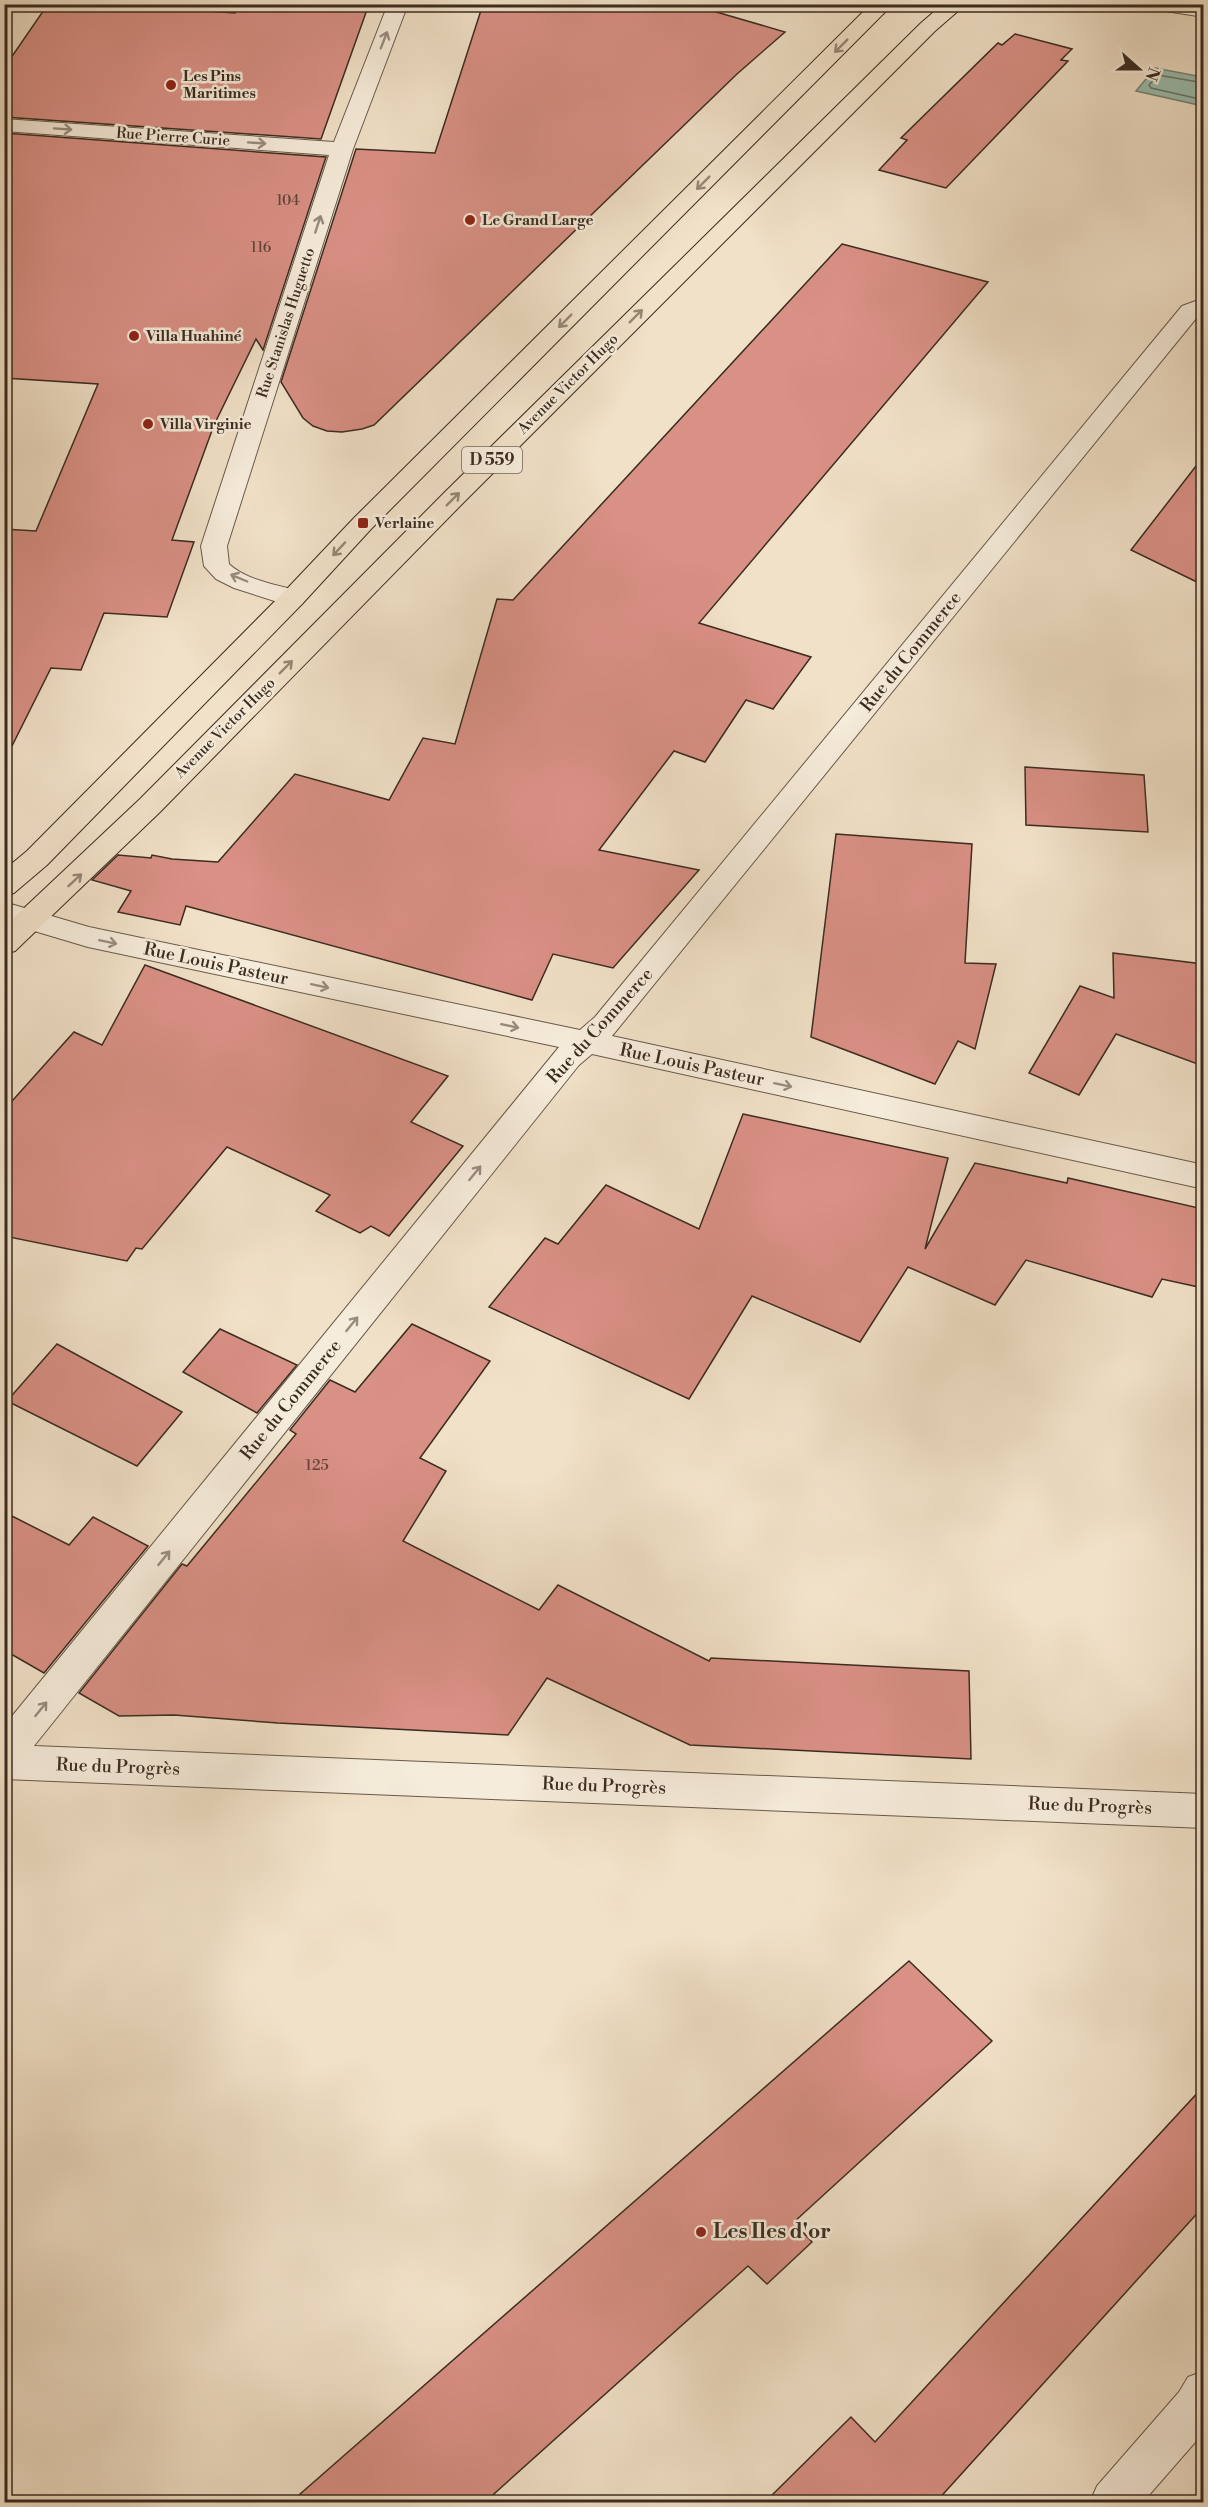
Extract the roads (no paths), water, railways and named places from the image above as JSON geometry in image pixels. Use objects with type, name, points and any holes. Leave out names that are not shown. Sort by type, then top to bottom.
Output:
[{"type":"main road","name":"D 559","points":[[4,886],[37,858],[293,598],[363,523],[883,4]]},
{"type":"main road","name":"Avenue Victor Hugo","points":[[4,944],[18,916],[79,876],[387,564],[928,27],[956,4]]},
{"type":"street","name":"Rue Stanislas Huguetto","points":[[293,598],[234,578],[220,569],[215,560],[214,546],[342,149],[398,4]]},
{"type":"street","points":[[1159,4],[1203,11]]},
{"type":"street","name":"Rue Pierre Curie","points":[[4,125],[342,149]]},
{"type":"street","name":"Rue du Commerce","points":[[4,1755],[568,1057],[606,1025],[1190,311],[1203,305]]},
{"type":"street","name":"Rue Louis Pasteur","points":[[18,916],[88,937],[586,1042],[1203,1177]]},
{"type":"street","name":"Rue du Progrès","points":[[4,1762],[1203,1810]]},
{"type":"street","points":[[1113,2502],[1194,2408],[1203,2393]]},
{"type":"water","points":[[1155,68],[1203,77],[1203,106],[1136,91]]},
{"type":"place","name":"Les Pins Maritimes","points":[[171,85]]},
{"type":"place","name":"Le Grand Large","points":[[470,220]]},
{"type":"place","name":"Villa Huahiné","points":[[134,336]]},
{"type":"place","name":"Villa Virginie","points":[[148,424]]},
{"type":"place","name":"Verlaine","points":[[363,523]]},
{"type":"place","name":"Les Iles d'or","points":[[701,2232]]}]
